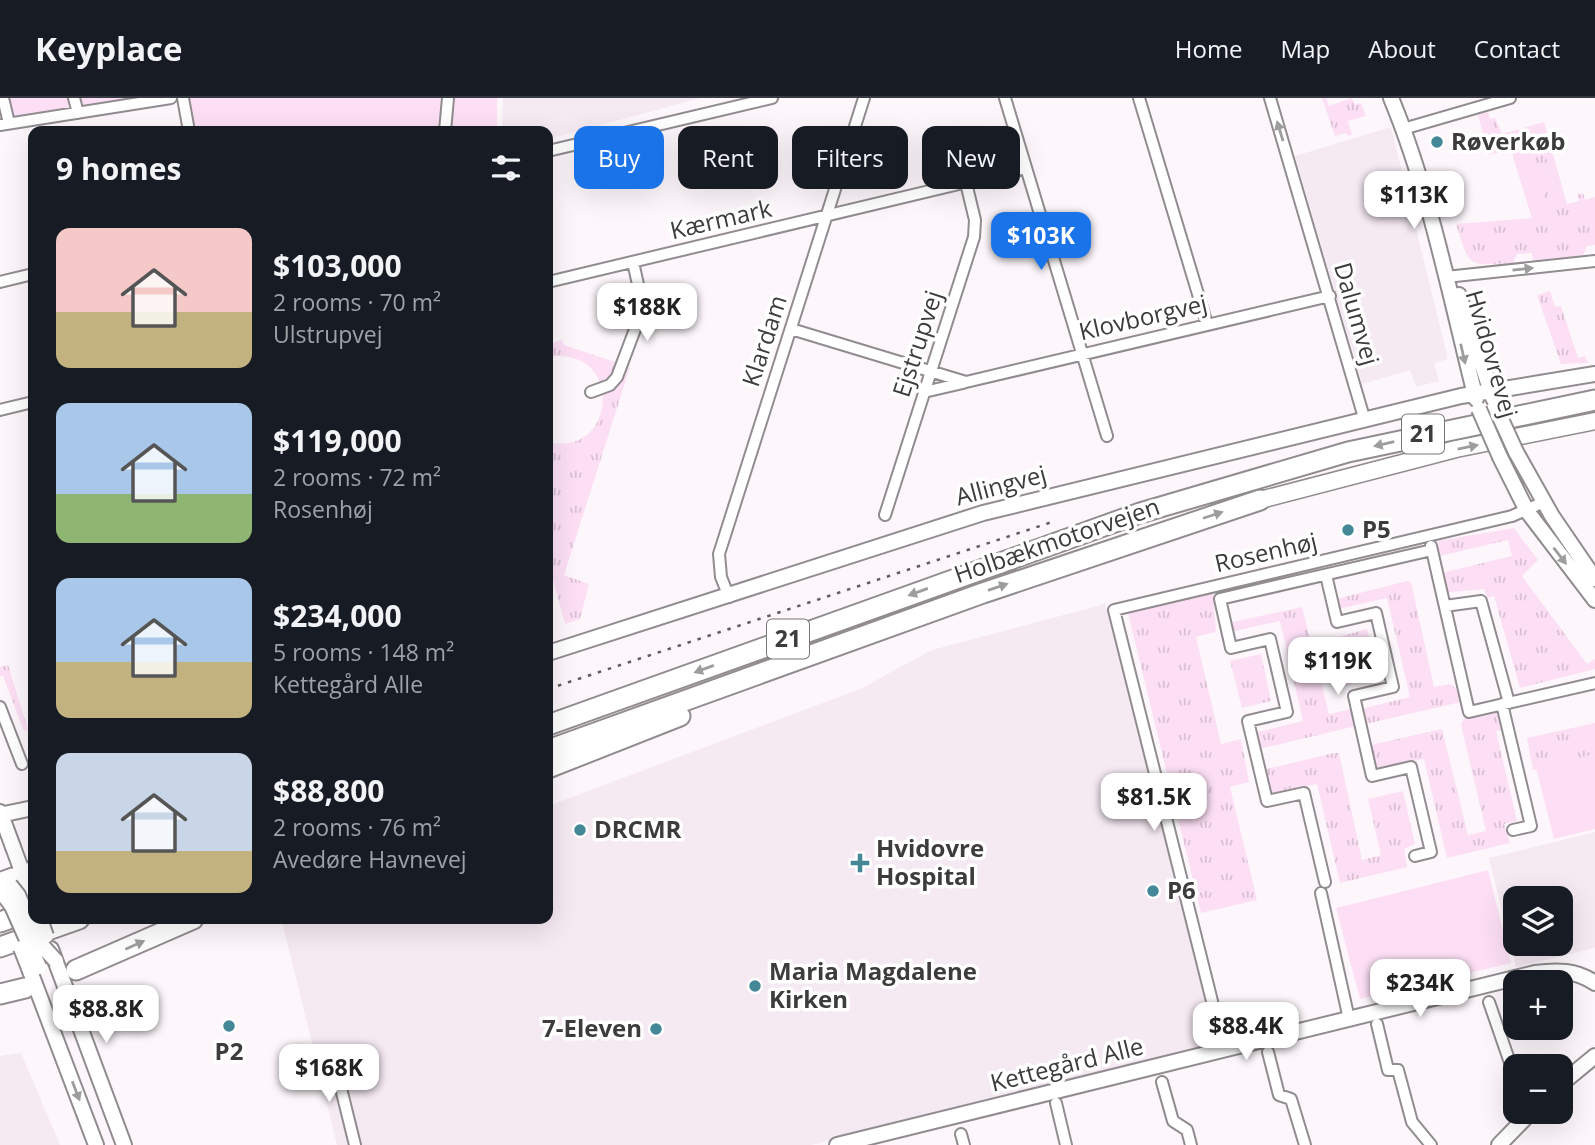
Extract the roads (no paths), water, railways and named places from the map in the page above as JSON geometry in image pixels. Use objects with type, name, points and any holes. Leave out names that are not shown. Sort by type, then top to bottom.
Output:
[{"type":"highway","name":"Holbækmotorvejen","points":[[553,723],[1028,551],[1178,501],[1348,452],[1595,400]]},
{"type":"highway","name":"Holbækmotorvejen","points":[[553,748],[913,618],[1260,500]]},
{"type":"highway","points":[[553,766],[864,645],[913,618]]},
{"type":"highway","points":[[0,922],[28,912]]},
{"type":"highway","points":[[0,947],[65,924]]},
{"type":"highway","points":[[68,973],[181,924]]},
{"type":"highway","points":[[0,995],[32,978]]},
{"type":"main road","name":"Holbækmotorvejen","points":[[1260,500],[1456,449],[1595,421]]},
{"type":"street","points":[[3,98],[5,124],[151,99],[171,98]]},
{"type":"street","points":[[74,98],[78,113]]},
{"type":"street","points":[[183,98],[189,126]]},
{"type":"street","points":[[445,126],[448,98]]},
{"type":"street","points":[[553,150],[772,98]]},
{"type":"street","name":"Klardam","points":[[729,597],[721,577],[719,554],[864,98]]},
{"type":"street","points":[[1005,98],[1107,436]]},
{"type":"street","points":[[1139,98],[1208,324]]},
{"type":"street","name":"Dalumvej","points":[[1270,98],[1365,421]]},
{"type":"street","name":"Hvidovrevej","points":[[1391,98],[1407,128]]},
{"type":"street","name":"Hvidovrevej","points":[[1400,98],[1450,276],[1496,406],[1516,452],[1595,579]]},
{"type":"street","points":[[1407,128],[1510,98]]},
{"type":"street","name":"Kærmark","points":[[1020,170],[1026,168]]},
{"type":"street","name":"Kærmark","points":[[553,281],[941,189]]},
{"type":"street","name":"Ejstrupvej","points":[[884,515],[974,237],[975,220],[967,189]]},
{"type":"street","points":[[1450,276],[1595,261]]},
{"type":"street","points":[[591,392],[610,385],[617,377],[637,324],[641,298],[633,262]]},
{"type":"street","points":[[0,282],[28,275]]},
{"type":"street","name":"Hvidovrevej","points":[[1450,276],[1479,410],[1500,457],[1527,511],[1595,600]]},
{"type":"street","name":"Klovborgvej","points":[[924,392],[1329,296]]},
{"type":"street","name":"Klovborgvej","points":[[791,329],[965,382]]},
{"type":"street","name":"Allingvej","points":[[553,651],[729,597],[983,513],[1475,393],[1595,374]]},
{"type":"street","points":[[0,410],[28,403]]},
{"type":"street","name":"Rosenhøj","points":[[1224,1049],[1114,610],[1428,536],[1527,511],[1545,502]]},
{"type":"street","points":[[1428,536],[1469,712],[1595,683]]},
{"type":"street","name":"Rosenhøj","points":[[1349,1019],[1304,793],[1266,802],[1248,721],[1287,712],[1270,639],[1231,648],[1220,599],[1432,550]]},
{"type":"street","name":"Rosenhøj","points":[[1325,575],[1336,622],[1376,613],[1393,687],[1354,696],[1373,776],[1411,767],[1431,852],[1415,856]]},
{"type":"street","points":[[1445,606],[1481,601],[1506,703],[1531,826],[1513,830]]},
{"type":"street","points":[[0,707],[22,765]]},
{"type":"street","points":[[2,885],[25,872],[0,814],[28,809]]},
{"type":"street","points":[[2,885],[18,895],[28,919]]},
{"type":"street","points":[[2,885],[32,978],[96,1145]]},
{"type":"street","points":[[30,924],[37,940],[68,973],[124,1145]]},
{"type":"street","points":[[42,924],[56,961]]},
{"type":"street","points":[[32,978],[42,971],[68,973]]},
{"type":"street","name":"Kettegård Alle","points":[[837,1145],[1535,972],[1576,973],[1595,983]]},
{"type":"street","points":[[1489,1002],[1507,1054]]},
{"type":"street","points":[[1377,1024],[1388,1070],[1398,1070],[1412,1122],[1431,1145]]},
{"type":"street","points":[[1269,1052],[1279,1096],[1291,1099],[1305,1145]]},
{"type":"street","points":[[333,1056],[355,1145]]},
{"type":"street","points":[[1573,1074],[1595,1056]]},
{"type":"street","points":[[1162,1082],[1172,1121],[1187,1130],[1191,1145]]},
{"type":"street","points":[[1055,1104],[1066,1145]]},
{"type":"street","points":[[1499,1145],[1519,1124]]},
{"type":"railway","points":[[553,687],[1052,522]]},
{"type":"place","name":"Røverkøb","points":[[1437,142]]},
{"type":"place","name":"P5","points":[[1348,530]]},
{"type":"place","name":"DRCMR","points":[[580,830]]},
{"type":"place","name":"Hvidovre Hospital","points":[[860,863]]},
{"type":"place","name":"P6","points":[[1153,891]]},
{"type":"place","name":"Maria Magdalene Kirken","points":[[755,986]]},
{"type":"place","name":"P2","points":[[229,1026]]},
{"type":"place","name":"7-Eleven","points":[[656,1029]]}]
